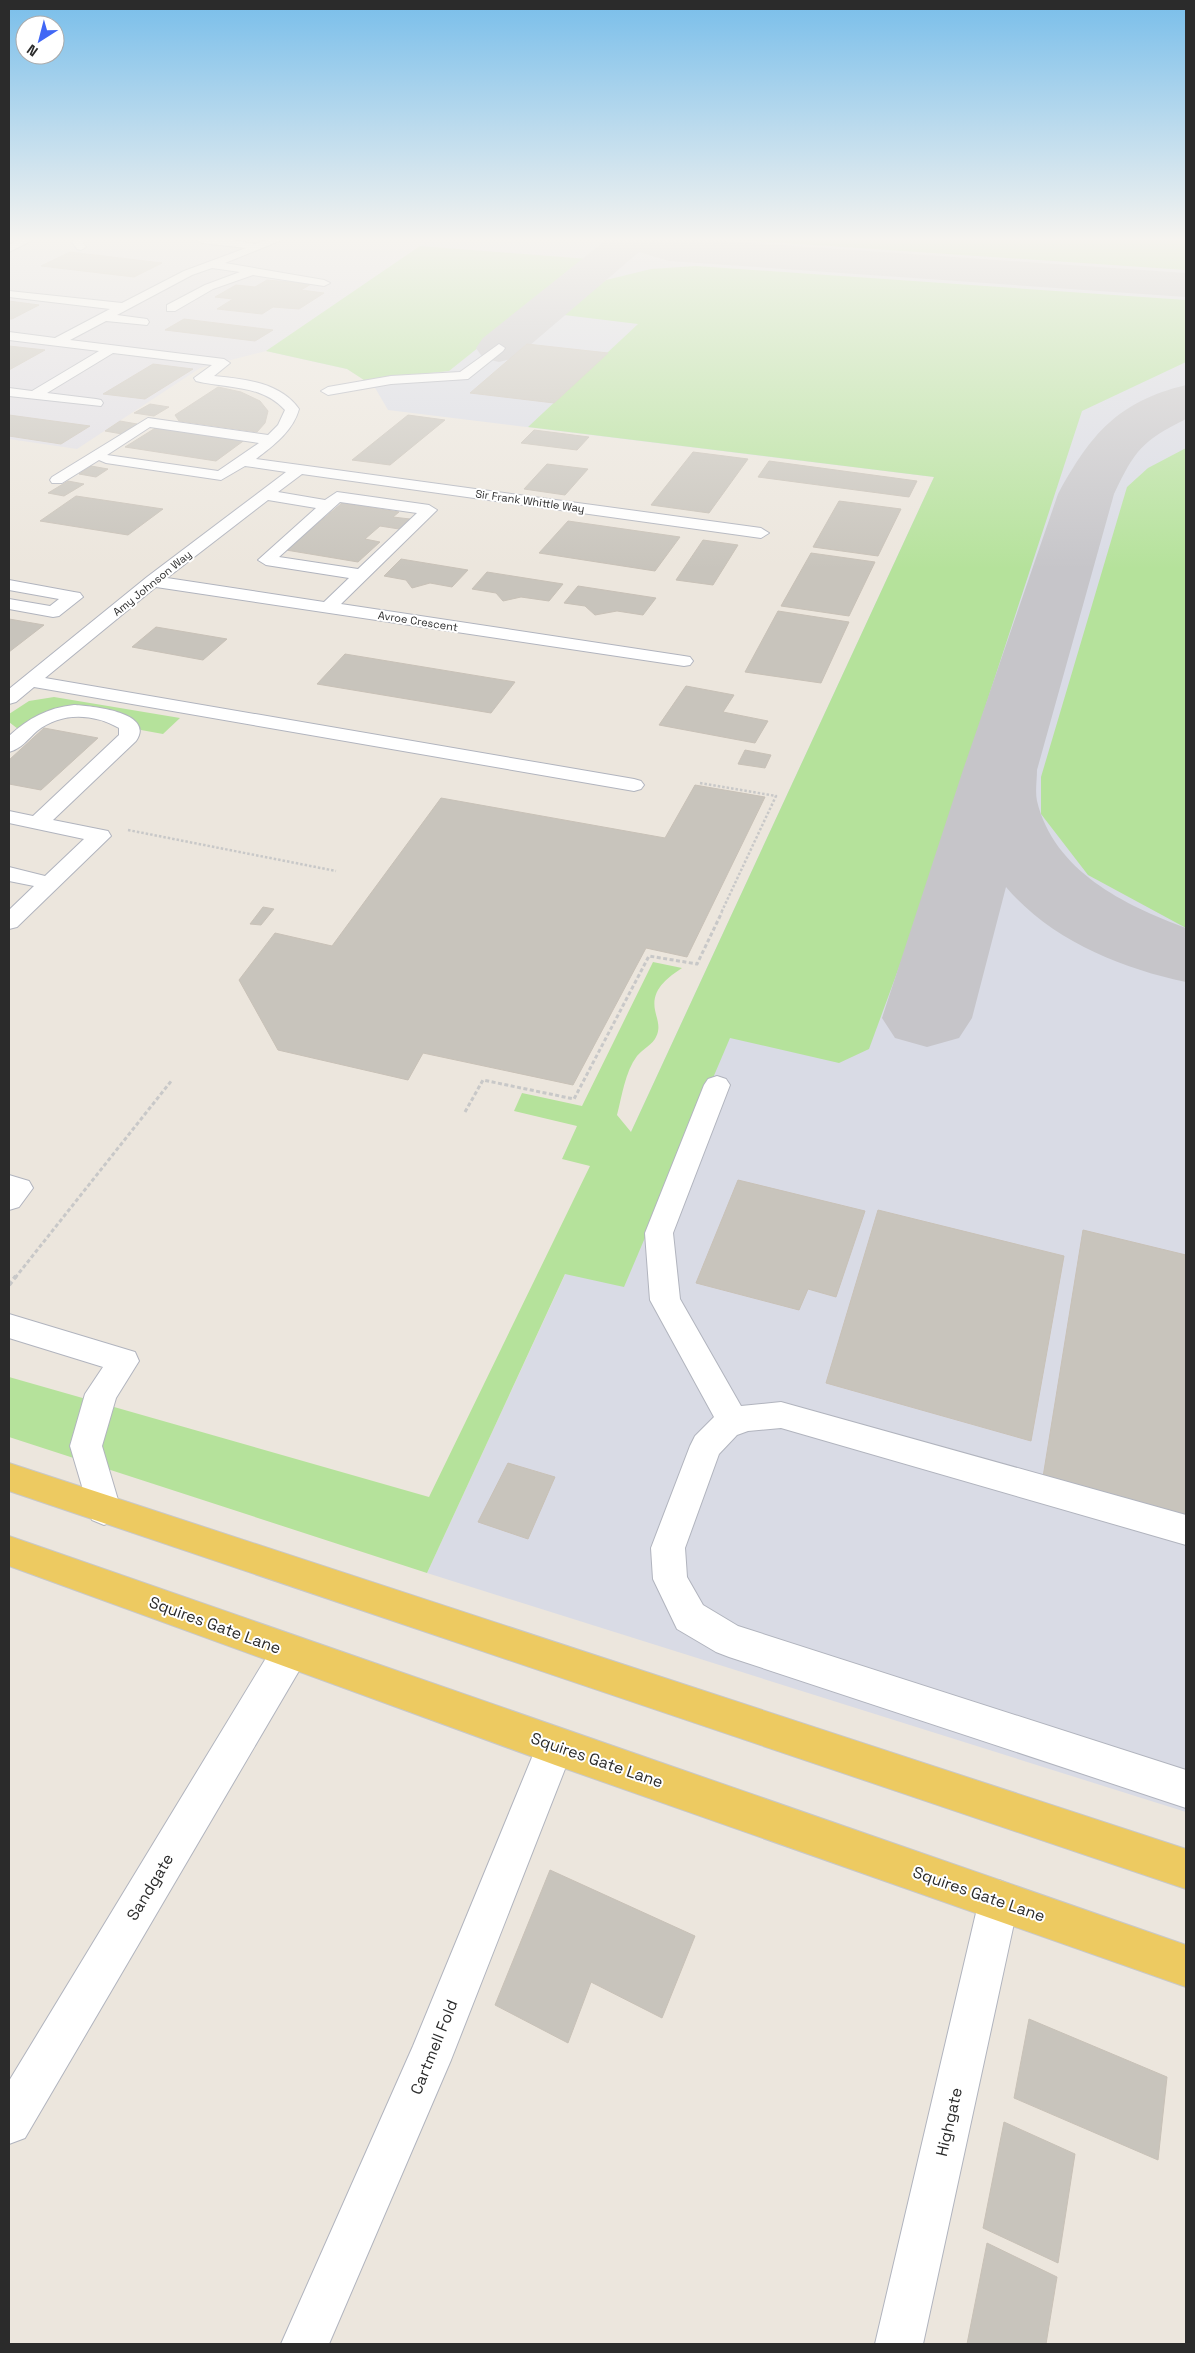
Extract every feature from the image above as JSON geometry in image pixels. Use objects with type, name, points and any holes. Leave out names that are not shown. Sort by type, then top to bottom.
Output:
[{"type":"main road","points":[[9,1477],[1186,1869]]},
{"type":"main road","name":"Squires Gate Lane","points":[[9,1551],[555,1746],[1186,1966]]},
{"type":"street","points":[[34,395],[109,350]]},
{"type":"street","points":[[106,459],[221,476],[270,440],[292,416],[292,409],[279,395],[265,389],[201,378],[224,363],[117,350]]},
{"type":"street","points":[[452,390],[464,376],[498,350]]},
{"type":"street","points":[[328,391],[391,380],[464,376]]},
{"type":"street","points":[[9,392],[96,403]]},
{"type":"street","points":[[57,480],[148,422],[270,440]]},
{"type":"street","name":"Sir Frank Whittle Way","points":[[241,461],[298,470],[736,523],[761,533]]},
{"type":"street","name":"Amy Johnson Way","points":[[9,698],[153,581],[298,470]]},
{"type":"street","points":[[265,495],[329,504]]},
{"type":"street","points":[[327,608],[362,575],[429,510],[337,497],[266,560],[362,575]]},
{"type":"street","name":"Avroe Crescent","points":[[153,581],[684,662]]},
{"type":"street","points":[[9,585],[74,596],[53,612],[9,604]]},
{"type":"street","points":[[601,649],[615,630]]},
{"type":"street","points":[[32,681],[634,786]]},
{"type":"street","points":[[12,743],[42,719],[67,711],[92,713],[119,719],[128,726],[129,737],[43,817]]},
{"type":"street","points":[[9,817],[43,817],[100,836],[9,922]]},
{"type":"street","points":[[9,874],[49,883]]},
{"type":"street","points":[[9,898],[49,883]]},
{"type":"street","points":[[717,1085],[659,1233],[665,1300],[734,1423]]},
{"type":"street","points":[[9,1185],[19,1188],[9,1200]]},
{"type":"street","points":[[9,1326],[124,1361],[100,1394],[86,1446],[104,1510]]},
{"type":"street","points":[[1186,1530],[781,1415],[746,1418],[726,1426],[706,1446],[668,1548],[670,1579],[690,1616],[729,1640],[1186,1789]]},
{"type":"street","name":"Sandgate","points":[[9,2122],[290,1652]]},
{"type":"street","name":"Cartmell Fold","points":[[306,2344],[430,2060],[555,1746]]},
{"type":"street","name":"Highgate","points":[[899,2344],[998,1900]]},
{"type":"path","points":[[465,1112],[483,1080],[574,1099],[649,956],[697,964],[776,796],[700,783]]},
{"type":"path","points":[[119,828],[336,871]]},
{"type":"path","points":[[9,1285],[172,1080]]},
{"type":"shaded area","points":[[9,350],[268,350],[200,368],[77,449],[9,439]]},
{"type":"shaded area","points":[[1186,350],[1186,1812],[427,1573],[934,477],[388,410],[374,386],[347,369],[266,351]]},
{"type":"green space","points":[[475,350],[449,371],[364,380],[347,369],[266,351]]},
{"type":"green space","points":[[610,350],[1186,350],[1186,362],[1082,411],[909,940],[869,1049],[839,1063],[730,1038],[624,1287],[565,1274],[427,1573],[9,1437],[9,1377],[429,1497],[590,1166],[562,1159],[577,1126],[514,1111],[522,1093],[582,1106],[653,962],[682,968],[661,985],[655,996],[654,1003],[658,1030],[655,1040],[633,1062],[622,1092],[617,1115],[631,1132],[934,477],[528,427]]},
{"type":"green space","points":[[1186,448],[1186,928],[1088,875],[1041,814],[1041,777],[1127,487],[1148,468]]},
{"type":"green space","points":[[54,697],[180,718],[163,734],[141,730],[132,721],[77,705],[43,713],[18,729],[9,722],[9,714],[29,701]]},
{"type":"building","points":[[9,350],[45,350],[9,370]]},
{"type":"building","points":[[520,350],[579,350],[608,353],[554,403],[470,393]]},
{"type":"building","points":[[153,364],[193,369],[145,399],[103,394]]},
{"type":"building","points":[[218,387],[241,392],[260,401],[268,411],[265,423],[257,432],[179,421],[175,415]]},
{"type":"building","points":[[150,404],[169,407],[154,416],[134,413]]},
{"type":"building","points":[[9,415],[90,426],[61,444],[9,436]]},
{"type":"building","points":[[408,415],[445,420],[390,465],[352,460]]},
{"type":"building","points":[[120,421],[137,424],[122,434],[105,431]]},
{"type":"building","points":[[157,427],[246,439],[216,461],[125,447]]},
{"type":"building","points":[[534,430],[589,437],[577,450],[521,443]]},
{"type":"building","points":[[693,452],[748,459],[709,513],[651,505]]},
{"type":"building","points":[[769,461],[917,481],[909,497],[758,477]]},
{"type":"building","points":[[547,464],[588,469],[565,495],[524,489]]},
{"type":"building","points":[[91,466],[108,469],[96,477],[79,474]]},
{"type":"building","points":[[68,481],[84,484],[64,496],[48,493]]},
{"type":"building","points":[[76,496],[163,509],[128,535],[40,521]]},
{"type":"building","points":[[839,501],[901,509],[878,556],[813,547]]},
{"type":"building","points":[[342,503],[399,512],[393,517],[410,519],[399,529],[380,526],[365,539],[380,542],[358,562],[286,550]]},
{"type":"building","points":[[568,521],[680,537],[655,571],[539,553]]},
{"type":"building","points":[[703,540],[738,545],[713,585],[676,580]]},
{"type":"building","points":[[811,553],[875,562],[849,616],[781,606]]},
{"type":"building","points":[[401,559],[468,570],[452,587],[430,583],[412,588],[406,580],[384,576]]},
{"type":"building","points":[[487,572],[563,584],[549,601],[521,597],[503,601],[496,593],[472,589]]},
{"type":"building","points":[[578,586],[656,598],[643,615],[617,611],[595,615],[585,606],[564,603]]},
{"type":"building","points":[[778,611],[849,622],[821,683],[745,672]]},
{"type":"building","points":[[9,619],[44,625],[9,652]]},
{"type":"building","points":[[156,627],[227,639],[203,660],[132,647]]},
{"type":"building","points":[[345,654],[515,682],[491,713],[317,684]]},
{"type":"building","points":[[686,686],[734,695],[723,712],[768,721],[755,743],[659,725]]},
{"type":"building","points":[[44,728],[98,738],[41,790],[9,784],[9,760]]},
{"type":"building","points":[[745,750],[771,755],[765,768],[738,764]]},
{"type":"building","points":[[695,785],[765,797],[687,957],[646,948],[573,1085],[423,1053],[408,1080],[278,1050],[239,980],[275,933],[332,946],[441,798],[665,838]]},
{"type":"building","points":[[263,907],[274,909],[261,925],[250,924]]},
{"type":"building","points":[[738,1180],[865,1211],[836,1297],[808,1289],[799,1310],[696,1283]]},
{"type":"building","points":[[878,1210],[1064,1256],[1031,1441],[826,1383]]},
{"type":"building","points":[[1083,1230],[1186,1255],[1186,1518],[1043,1477]]},
{"type":"building","points":[[508,1463],[555,1477],[528,1539],[478,1522]]},
{"type":"building","points":[[550,1870],[695,1936],[662,2018],[591,1982],[568,2043],[495,2005]]},
{"type":"building","points":[[1029,2019],[1167,2077],[1158,2160],[1014,2098]]},
{"type":"building","points":[[1004,2122],[1075,2154],[1058,2263],[983,2228]]},
{"type":"building","points":[[987,2243],[1057,2277],[1046,2344],[967,2344]]},
{"type":"taxiway","points":[[1000,770],[1086,494],[1106,457],[1122,437],[1144,421],[1186,400]]},
{"type":"taxiway","points":[[927,1018],[1000,770]]},
{"type":"taxiway","points":[[1000,770],[999,800],[1008,830],[1024,857],[1045,881],[1070,902],[1097,920],[1127,935],[1186,956]]}]
